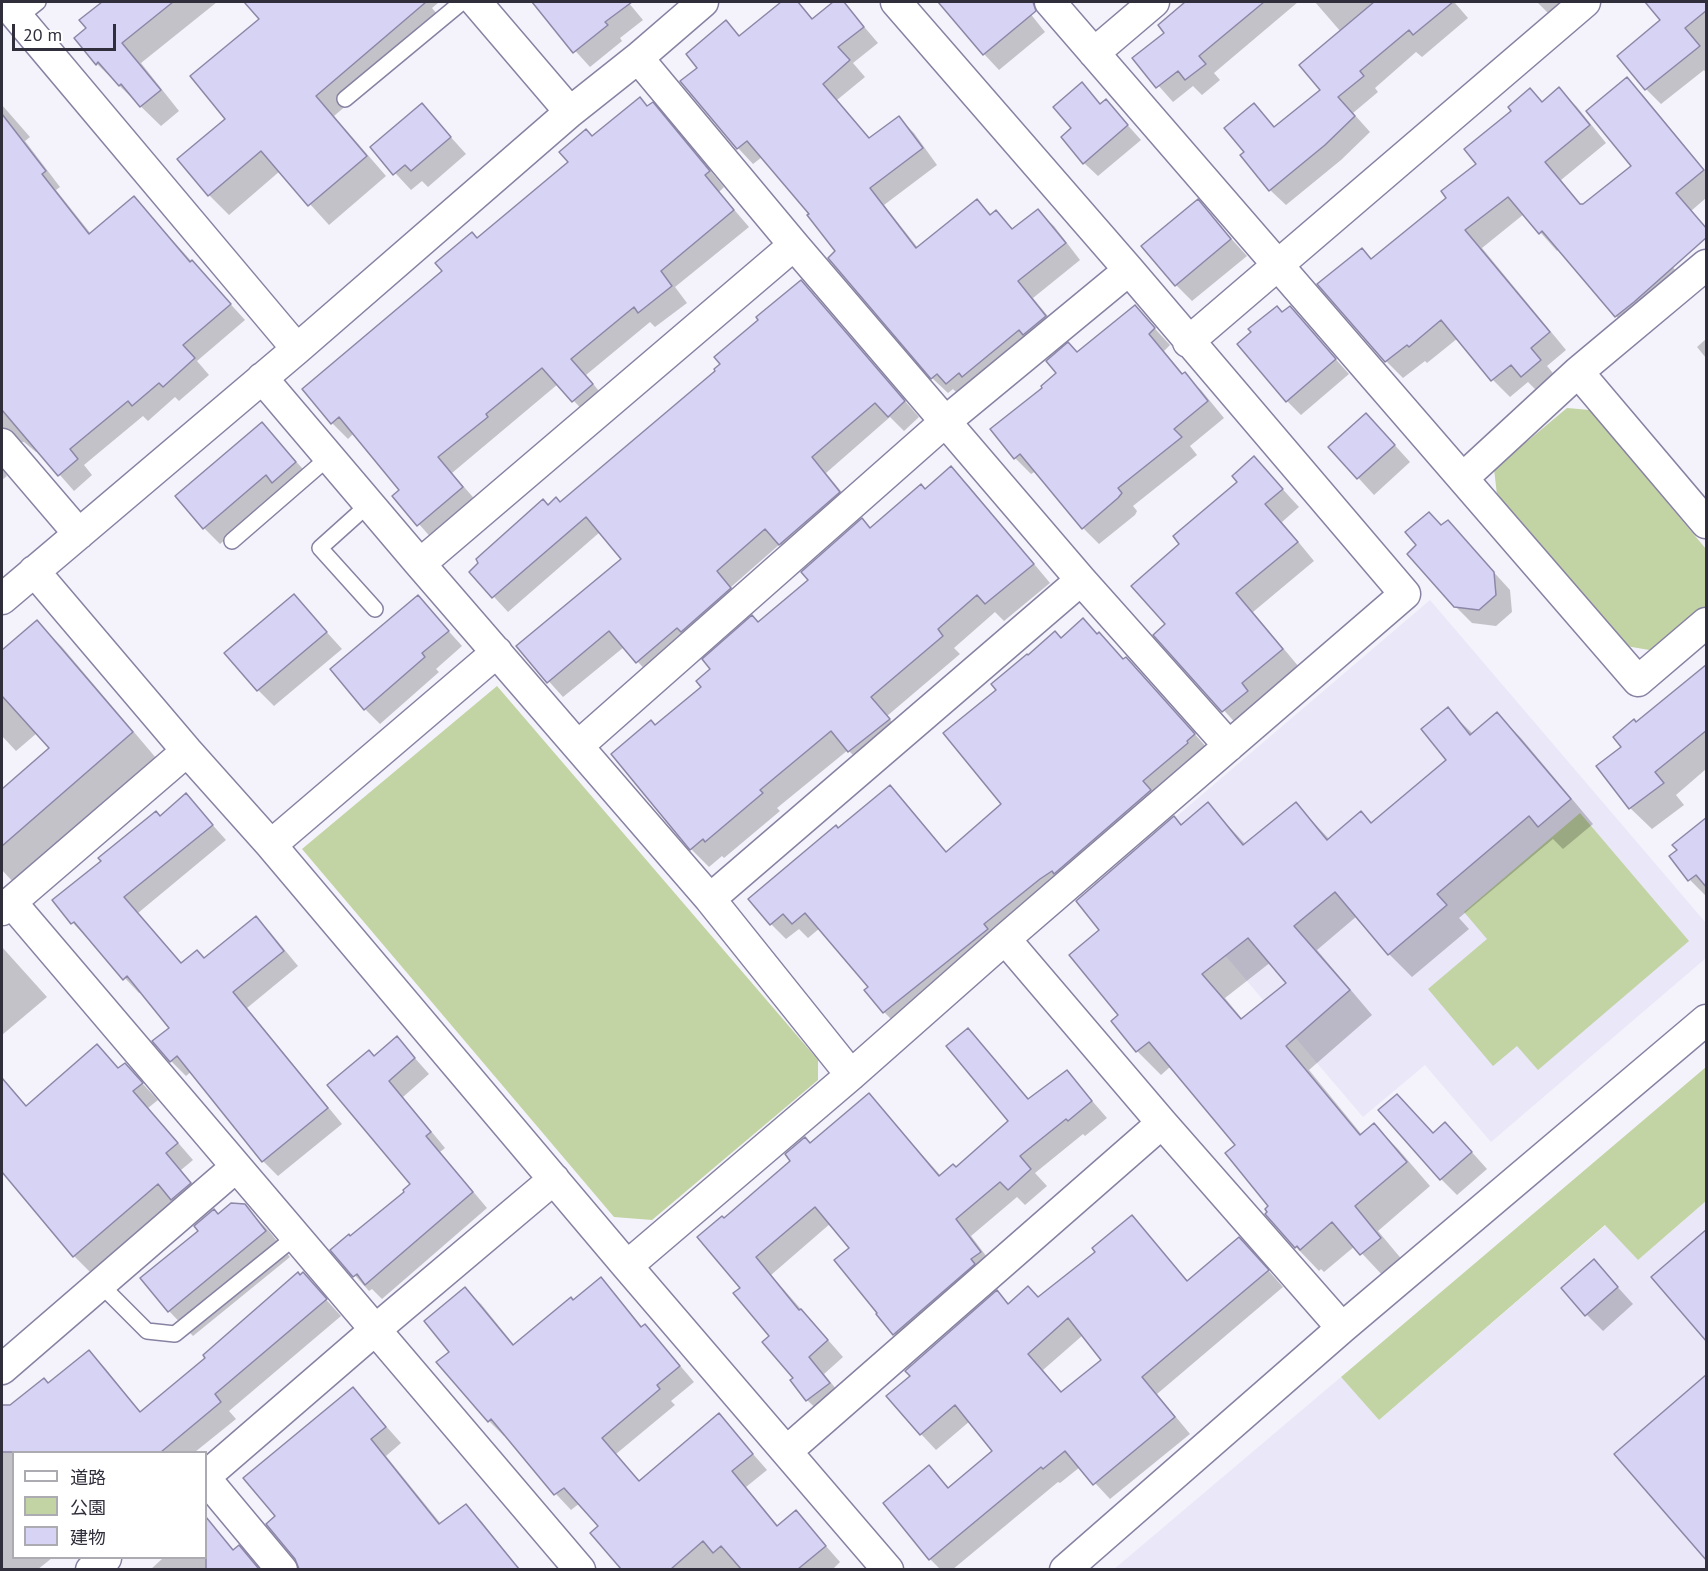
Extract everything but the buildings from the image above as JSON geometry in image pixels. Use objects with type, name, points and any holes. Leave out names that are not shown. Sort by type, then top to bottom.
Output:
[{"type":"street","points":[[476,2],[570,112]]},
{"type":"street","points":[[2,599],[297,349],[570,112],[703,2]]},
{"type":"street","points":[[627,1266],[851,1075],[1405,594],[1129,270],[896,2]]},
{"type":"street","points":[[1050,2],[1638,681],[1707,623]]},
{"type":"street","points":[[1094,53],[1154,2]]},
{"type":"street","points":[[1188,342],[1585,2]]},
{"type":"street","points":[[20,7],[297,349]]},
{"type":"street","points":[[638,58],[794,245],[1082,580],[1229,746]]},
{"type":"street","points":[[420,564],[794,245]]},
{"type":"street","points":[[1463,477],[1578,372],[1707,265]]},
{"type":"street","points":[[578,746],[946,421],[1129,270]]},
{"type":"street","points":[[1578,372],[1707,523]]},
{"type":"street","points":[[262,378],[710,899],[851,1075]]},
{"type":"street","points":[[2,444],[79,534]]},
{"type":"street","points":[[34,571],[187,751],[271,845],[627,1266],[888,1569]]},
{"type":"street","points":[[710,899],[1082,580]]},
{"type":"street","points":[[271,845],[497,652]]},
{"type":"street","points":[[187,751],[6,906],[236,1167],[580,1569]]},
{"type":"street","points":[[1005,939],[1162,1123],[1342,1328]]},
{"type":"street","points":[[1065,1569],[1342,1328],[1707,1020]]},
{"type":"street","points":[[786,1451],[1162,1123]]},
{"type":"street","points":[[2,1369],[236,1167]]},
{"type":"street","points":[[207,1477],[375,1330],[554,1179]]},
{"type":"street","points":[[207,1479],[282,1569]]},
{"type":"street","points":[[92,1569],[104,1559]]},
{"type":"lane","points":[[345,99],[462,2]]},
{"type":"lane","points":[[232,541],[329,457]]},
{"type":"lane","points":[[369,504],[320,548],[375,609]]},
{"type":"lane","points":[[100,1284],[147,1331],[175,1334],[295,1237]]},
{"type":"shaded area","points":[[1430,600],[1706,923],[1706,958],[1491,1142],[1425,1065],[1363,1117],[1136,851]]},
{"type":"shaded area","points":[[1706,1201],[1706,1569],[1113,1570],[1341,1377],[1379,1420],[1606,1225],[1638,1260]]},
{"type":"green space","points":[[1567,408],[1590,410],[1706,549],[1706,609],[1655,651],[1626,646],[1497,495],[1494,469]]},
{"type":"green space","points":[[497,686],[818,1060],[818,1080],[652,1220],[614,1217],[302,849]]},
{"type":"green space","points":[[1580,813],[1689,941],[1538,1070],[1517,1046],[1493,1066],[1428,989],[1487,939],[1464,912]]},
{"type":"green space","points":[[1706,1067],[1706,1201],[1638,1260],[1605,1225],[1379,1420],[1341,1377]]}]
